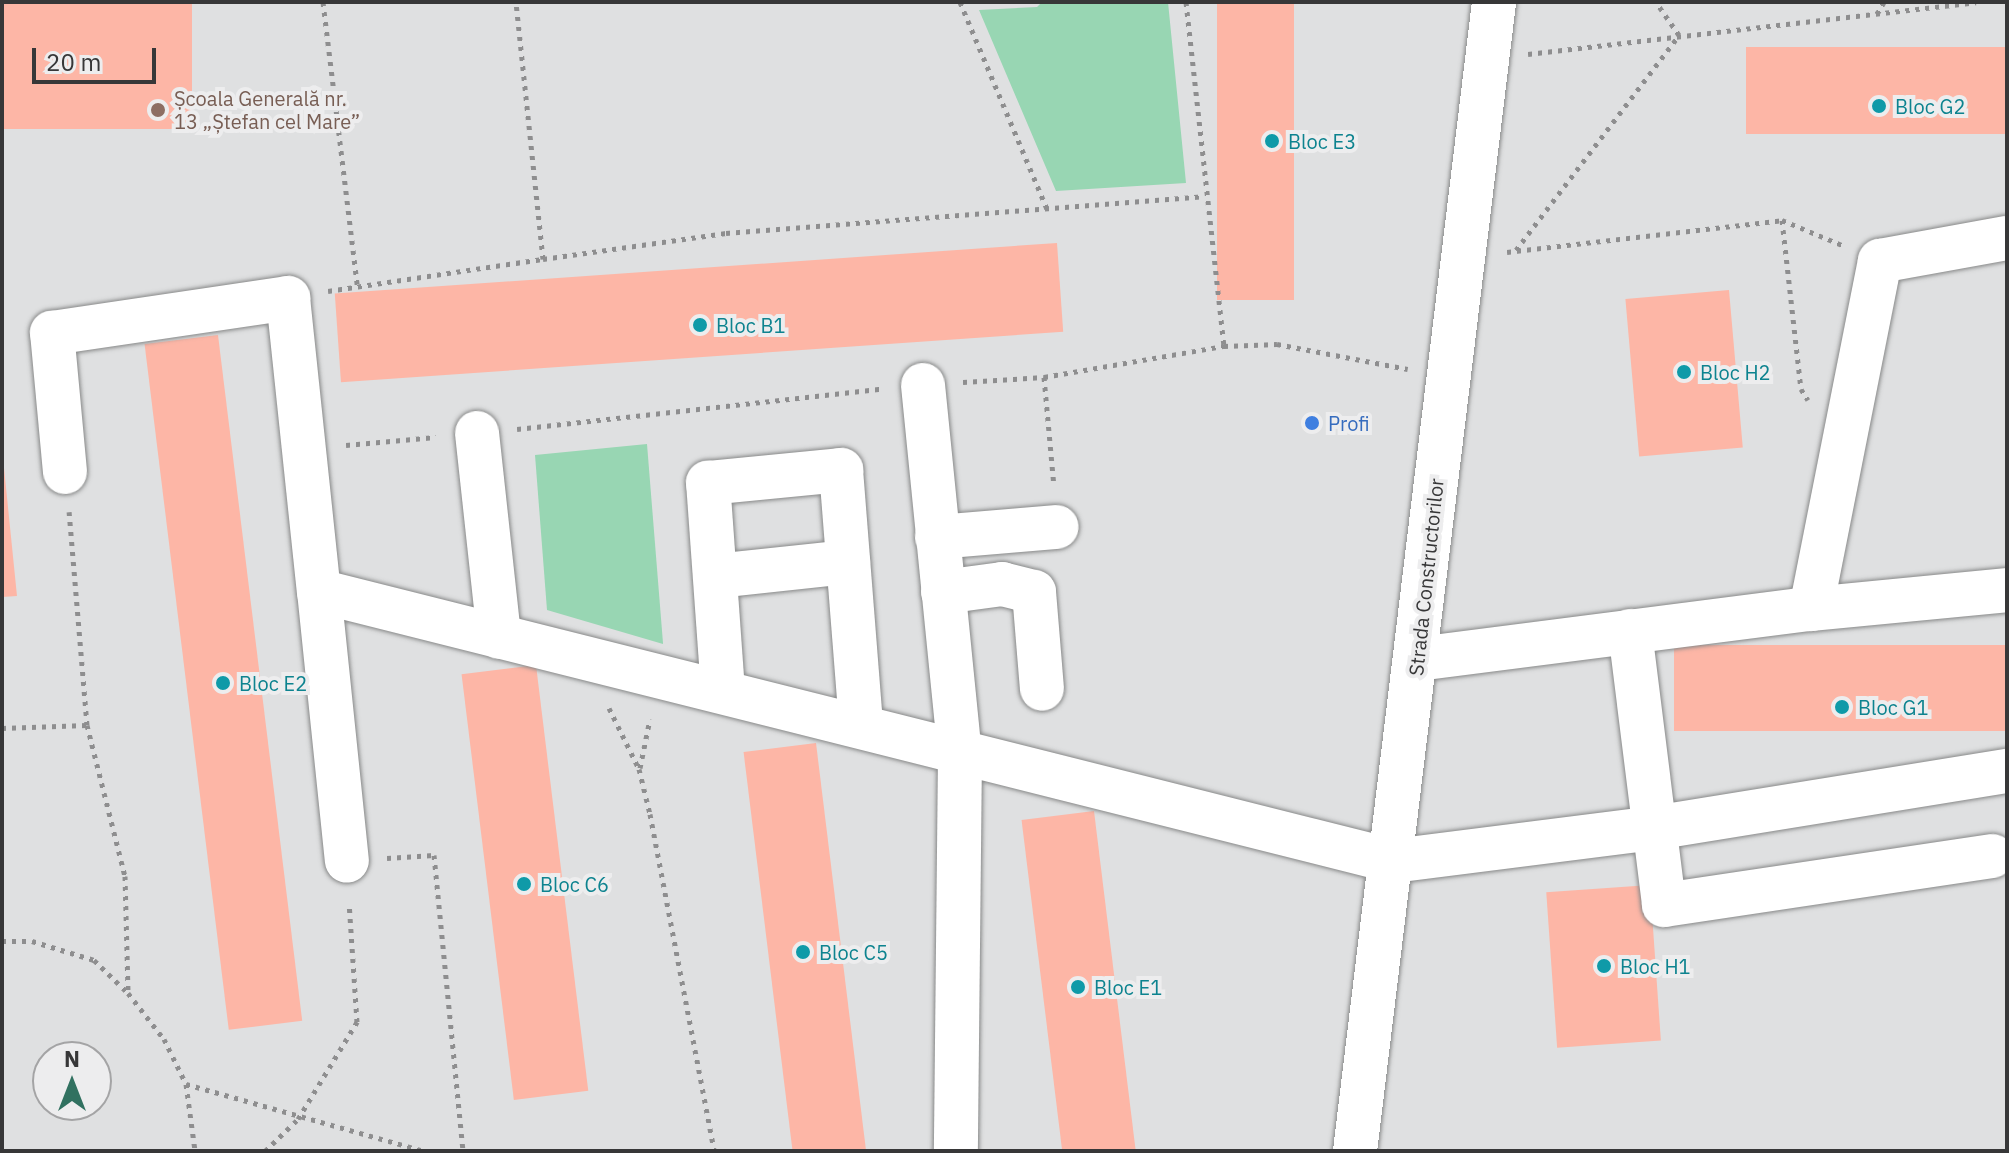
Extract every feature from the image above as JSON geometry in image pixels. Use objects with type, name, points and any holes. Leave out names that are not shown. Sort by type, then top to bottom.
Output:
[{"type":"street","name":"Strada Constructorilor","points":[[1355,1151],[1418,659],[1494,2]]},
{"type":"street","points":[[1811,609],[1880,261],[2007,238]]},
{"type":"street","points":[[65,472],[52,333],[288,298],[347,861]]},
{"type":"street","points":[[923,385],[960,755],[956,1151]]},
{"type":"street","points":[[477,433],[499,637]]},
{"type":"street","points":[[723,691],[708,483],[841,470],[861,725]]},
{"type":"street","points":[[937,537],[1057,527]]},
{"type":"street","points":[[716,576],[848,562]]},
{"type":"street","points":[[943,592],[1002,584],[1034,592],[1042,689]]},
{"type":"street","points":[[1418,659],[1811,609],[2007,590]]},
{"type":"street","points":[[319,591],[579,655],[676,683],[723,691],[861,725],[960,755],[1393,861],[1654,828],[2007,771]]},
{"type":"street","points":[[1630,631],[1664,905],[1992,856]]},
{"type":"path","points":[[323,2],[357,285]]},
{"type":"path","points":[[516,2],[543,259]]},
{"type":"path","points":[[960,2],[1048,211]]},
{"type":"path","points":[[1186,2],[1204,196],[1224,346]]},
{"type":"path","points":[[1656,2],[1679,35]]},
{"type":"path","points":[[1877,14],[1884,2]]},
{"type":"path","points":[[1487,59],[1976,2]]},
{"type":"path","points":[[1515,251],[1679,35]]},
{"type":"path","points":[[288,298],[357,285],[726,233],[1048,211],[1204,196]]},
{"type":"path","points":[[1782,220],[1801,389],[1840,453]]},
{"type":"path","points":[[1464,254],[1515,251],[1782,220],[1880,261]]},
{"type":"path","points":[[1044,377],[1057,527]]},
{"type":"path","points":[[65,472],[87,725],[125,876],[128,993]]},
{"type":"path","points":[[579,655],[639,769],[714,1151]]},
{"type":"path","points":[[639,769],[650,718],[676,683]]},
{"type":"path","points":[[2,728],[87,725]]},
{"type":"path","points":[[265,1151],[298,1119],[357,1022],[347,861],[434,855],[463,1151]]},
{"type":"path","points":[[2,941],[32,941],[94,960],[128,993],[164,1039],[186,1084],[195,1151]]},
{"type":"path","points":[[186,1084],[298,1119],[424,1151]]},
{"type":"green space","points":[[1042,2],[1168,2],[1186,183],[1056,191],[979,10],[1037,7]]},
{"type":"green space","points":[[647,444],[663,644],[547,610],[535,455]]},
{"type":"building","points":[[2,2],[192,2],[192,129],[2,129]]},
{"type":"building","name":"Bloc E3","points":[[1217,2],[1294,2],[1294,300],[1217,300]]},
{"type":"building","name":"Bloc G2","points":[[1746,47],[2007,47],[2007,134],[1746,134]]},
{"type":"building","name":"Bloc B1","points":[[1057,243],[1063,332],[341,382],[335,294]]},
{"type":"building","name":"Bloc H2","points":[[1729,290],[1743,447],[1639,456],[1625,299]]},
{"type":"building","name":"Bloc E2","points":[[218,335],[302,1021],[229,1030],[145,344]]},
{"type":"building","points":[[2,448],[17,596],[2,597]]},
{"type":"building","name":"Bloc G1","points":[[1674,645],[2007,645],[2007,731],[1674,731]]},
{"type":"building","name":"Bloc C6","points":[[536,665],[588,1091],[514,1100],[462,674]]},
{"type":"building","name":"Bloc C5","points":[[816,743],[866,1151],[793,1151],[744,752]]},
{"type":"building","name":"Bloc E1","points":[[1094,811],[1136,1151],[1062,1151],[1022,820]]},
{"type":"building","name":"Bloc H1","points":[[1650,885],[1661,1041],[1557,1048],[1546,892]]},
{"type":"place","name":"Bloc G2","points":[[1879,106]]},
{"type":"place","name":"Școala Generală nr. 13 „Ștefan cel Mare”","points":[[158,110]]},
{"type":"place","name":"Bloc E3","points":[[1272,141]]},
{"type":"place","name":"Bloc B1","points":[[700,325]]},
{"type":"place","name":"Bloc H2","points":[[1684,372]]},
{"type":"place","name":"Profi","points":[[1312,423]]},
{"type":"place","name":"Bloc E2","points":[[223,683]]},
{"type":"place","name":"Bloc G1","points":[[1842,707]]},
{"type":"place","name":"Bloc C6","points":[[524,884]]},
{"type":"place","name":"Bloc C5","points":[[803,952]]},
{"type":"place","name":"Bloc H1","points":[[1604,966]]},
{"type":"place","name":"Bloc E1","points":[[1078,987]]}]
